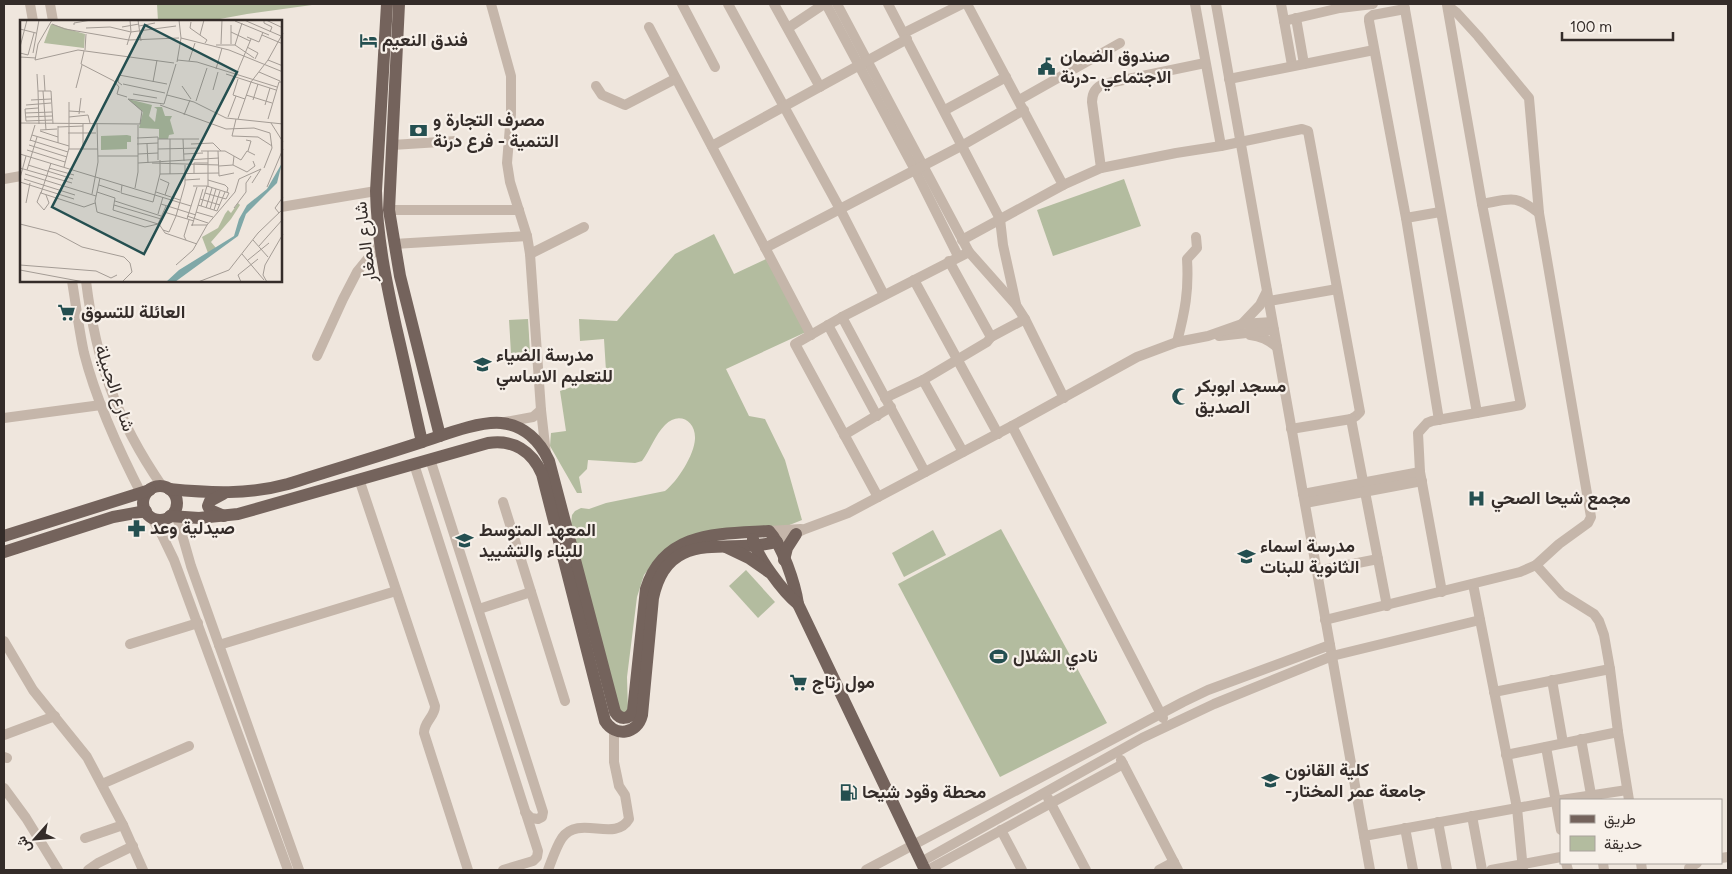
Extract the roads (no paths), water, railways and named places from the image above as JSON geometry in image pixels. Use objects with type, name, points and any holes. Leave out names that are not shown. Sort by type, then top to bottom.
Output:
[{"type":"main road","name":"شارع المغار","points":[[387,4],[376,191],[379,245],[422,442]]},
{"type":"main road","name":"شارع المغار","points":[[399,4],[389,210],[400,276],[440,436]]},
{"type":"main road","points":[[386,279],[400,276]]},
{"type":"main road","points":[[4,536],[115,501],[251,492],[276,488],[440,436],[486,424],[500,423],[514,426],[538,442],[552,468],[615,712],[622,718],[627,718],[633,711],[644,596],[648,581],[655,568],[672,550],[687,541],[704,537],[769,530],[777,542],[794,584],[798,604],[925,867]]},
{"type":"main road","points":[[152,498],[163,520],[174,515],[199,518],[226,516],[488,443],[500,442],[522,449],[536,463],[542,474],[603,716],[607,724],[614,730],[623,732],[632,730],[641,720],[653,598],[661,576],[676,558],[690,550],[705,546],[761,546],[777,542]]},
{"type":"main road","points":[[223,494],[210,501],[208,506],[212,511],[226,516]]},
{"type":"main road","points":[[4,552],[119,515],[152,498],[176,498],[174,515]]},
{"type":"main road","points":[[115,501],[122,503],[124,507],[123,512],[119,515]]},
{"type":"main road","points":[[753,532],[755,545],[785,592],[798,604]]},
{"type":"main road","points":[[784,560],[787,548],[800,532]]},
{"type":"main road","points":[[723,546],[748,558],[775,576]]},
{"type":"street","points":[[30,4],[33,20]]},
{"type":"street","points":[[50,4],[52,20]]},
{"type":"street","points":[[491,4],[511,76],[511,114],[507,163],[510,182],[527,236],[530,254],[546,454]]},
{"type":"street","points":[[682,4],[715,67]]},
{"type":"street","points":[[728,4],[785,106],[884,295]]},
{"type":"street","points":[[774,4],[820,87]]},
{"type":"street","points":[[788,28],[825,4],[863,64],[919,168],[968,252],[1016,305],[1025,319],[1064,398]]},
{"type":"street","points":[[837,4],[863,64]]},
{"type":"street","points":[[888,4],[1000,219],[1003,245],[1016,305]]},
{"type":"street","points":[[712,146],[863,64],[905,36],[962,4]]},
{"type":"street","points":[[967,4],[1063,184]]},
{"type":"street","points":[[1195,4],[1221,146]]},
{"type":"street","points":[[1216,4],[1370,870]]},
{"type":"street","points":[[1281,4],[1292,66]]},
{"type":"street","points":[[1284,21],[1339,6],[1373,4]]},
{"type":"street","points":[[1442,592],[1421,477],[1418,433],[1427,424],[1439,420],[1521,405],[1482,204],[1447,5]]},
{"type":"street","points":[[1325,620],[1520,572],[1536,565],[1559,544],[1588,523],[1591,517],[1539,213],[1529,98],[1478,36],[1447,5]]},
{"type":"street","points":[[1439,420],[1406,218],[1369,18],[1373,15],[1404,7],[1477,413]]},
{"type":"street","points":[[1296,18],[1304,64]]},
{"type":"street","points":[[649,27],[810,335]]},
{"type":"street","points":[[1019,100],[1120,43]]},
{"type":"street","points":[[1229,79],[1374,50]]},
{"type":"street","points":[[1101,168],[1092,102],[1093,94],[1097,88],[1104,84],[1206,63]]},
{"type":"street","points":[[944,110],[1006,77]]},
{"type":"street","points":[[596,86],[602,95],[625,105],[675,79]]},
{"type":"street","points":[[765,248],[963,145],[1024,110]]},
{"type":"street","points":[[962,240],[1063,184],[1101,168],[1302,129],[1308,131],[1360,412],[1351,419],[1291,429]]},
{"type":"street","points":[[392,145],[456,141]]},
{"type":"street","points":[[919,168],[954,258],[991,337]]},
{"type":"street","points":[[4,179],[20,176]]},
{"type":"street","points":[[282,207],[376,191]]},
{"type":"street","points":[[1482,204],[1517,200],[1524,202],[1539,213]]},
{"type":"street","points":[[389,210],[519,210]]},
{"type":"street","points":[[1406,218],[1440,212]]},
{"type":"street","points":[[530,254],[584,227]]},
{"type":"street","points":[[394,244],[527,236]]},
{"type":"street","points":[[1177,342],[1187,300],[1187,259],[1196,248],[1196,238]]},
{"type":"street","points":[[317,356],[342,299],[357,272],[379,245]]},
{"type":"street","points":[[878,498],[795,344],[842,317],[968,252]]},
{"type":"street","points":[[914,280],[998,434]]},
{"type":"street","name":"شارع الجبيلة","points":[[72,282],[85,355],[101,405],[130,472],[152,498]]},
{"type":"street","points":[[86,282],[95,337],[104,373],[124,425],[146,464],[152,498],[168,546],[288,870]]},
{"type":"street","points":[[1242,329],[1268,296],[1337,289]]},
{"type":"street","points":[[842,317],[925,472]]},
{"type":"street","points":[[844,435],[877,416],[888,403],[957,358],[1025,319]]},
{"type":"street","points":[[828,325],[877,416]]},
{"type":"street","points":[[777,542],[848,513],[878,498],[1137,358],[1177,342],[1242,329],[1273,326]]},
{"type":"street","points":[[1242,329],[1267,340],[1277,348]]},
{"type":"street","points":[[923,380],[963,452]]},
{"type":"street","points":[[4,418],[101,405]]},
{"type":"street","points":[[500,423],[533,417],[541,410]]},
{"type":"street","points":[[1351,419],[1387,606]]},
{"type":"street","points":[[1012,426],[1167,725]]},
{"type":"street","points":[[430,459],[543,809],[543,815],[531,830]]},
{"type":"street","points":[[130,472],[136,474],[142,472],[146,464]]},
{"type":"street","points":[[414,464],[538,851],[537,857],[533,860],[503,870]]},
{"type":"street","points":[[1304,498],[1421,477]]},
{"type":"street","points":[[359,479],[434,706],[433,714],[426,723],[424,733],[468,870]]},
{"type":"street","points":[[503,502],[565,701]]},
{"type":"street","points":[[174,515],[299,870]]},
{"type":"street","points":[[769,530],[800,532]]},
{"type":"street","points":[[168,546],[173,538],[183,541]]},
{"type":"street","points":[[1317,571],[1378,560]]},
{"type":"street","points":[[1536,565],[1562,594],[1598,617],[1604,634],[1610,669],[1628,795],[1592,798],[1581,739]]},
{"type":"street","points":[[1473,584],[1517,808],[1523,867]]},
{"type":"street","points":[[219,646],[396,591]]},
{"type":"street","points":[[479,609],[531,592]]},
{"type":"street","points":[[925,867],[1044,791],[1167,725],[1332,656],[1480,620]]},
{"type":"street","points":[[130,644],[198,623]]},
{"type":"street","points":[[4,641],[33,690],[87,758],[123,825],[143,870]]},
{"type":"street","points":[[866,870],[1161,713],[1208,690],[1330,645]]},
{"type":"street","points":[[1494,692],[1610,669]]},
{"type":"street","points":[[1552,680],[1563,743]]},
{"type":"street","points":[[4,735],[55,716]]},
{"type":"street","points":[[548,870],[562,838],[568,833],[584,827],[601,830],[616,828],[626,824],[629,819],[625,795],[619,786],[614,762],[614,730]]},
{"type":"street","points":[[1506,755],[1618,732]]},
{"type":"street","points":[[102,784],[189,746]]},
{"type":"street","points":[[1546,747],[1559,801],[1560,816]]},
{"type":"street","points":[[1117,752],[1149,818],[1176,866],[1159,870]]},
{"type":"street","points":[[925,867],[1002,830],[1123,764]]},
{"type":"street","points":[[4,788],[26,818],[58,870]]},
{"type":"street","points":[[1044,791],[1086,870]]},
{"type":"street","points":[[1364,836],[1559,801]]},
{"type":"street","points":[[525,812],[531,818],[538,819]]},
{"type":"street","points":[[1472,816],[1482,870]]},
{"type":"street","points":[[1438,822],[1447,870]]},
{"type":"street","points":[[85,838],[123,825]]},
{"type":"street","points":[[1405,828],[1412,870]]},
{"type":"street","points":[[1002,830],[1022,870]]},
{"type":"street","points":[[88,870],[133,846]]},
{"type":"street","points":[[1491,870],[1523,867],[1560,857]]},
{"type":"place","name":"فندق النعيم","points":[[368,40]]},
{"type":"place","name":"صندوق الضمان الاجتماعي -درنة","points":[[1046,66]]},
{"type":"place","name":"مصرف التجارة و التنمية - فرع درنة","points":[[419,130]]},
{"type":"place","name":"العائلة للتسوق","points":[[67,312]]},
{"type":"place","name":"مدرسة الضياء للتعليم الاساسي","points":[[482,365]]},
{"type":"place","name":"مسجد ابوبكر الصديق","points":[[1181,396]]},
{"type":"place","name":"مجمع شيحا الصحي","points":[[1477,498]]},
{"type":"place","name":"صيدلية وعد","points":[[136,528]]},
{"type":"place","name":"المعهد المتوسط للبناء والتشييد","points":[[465,540]]},
{"type":"place","name":"مدرسة اسماء الثانوية للبنات","points":[[1246,556]]},
{"type":"place","name":"نادي الشلال","points":[[999,656]]},
{"type":"place","name":"مول رتاج","points":[[798,682]]},
{"type":"place","name":"كلية القانون -جامعة عمر المختار","points":[[1271,780]]},
{"type":"place","name":"محطة وقود شيحا","points":[[848,792]]}]
